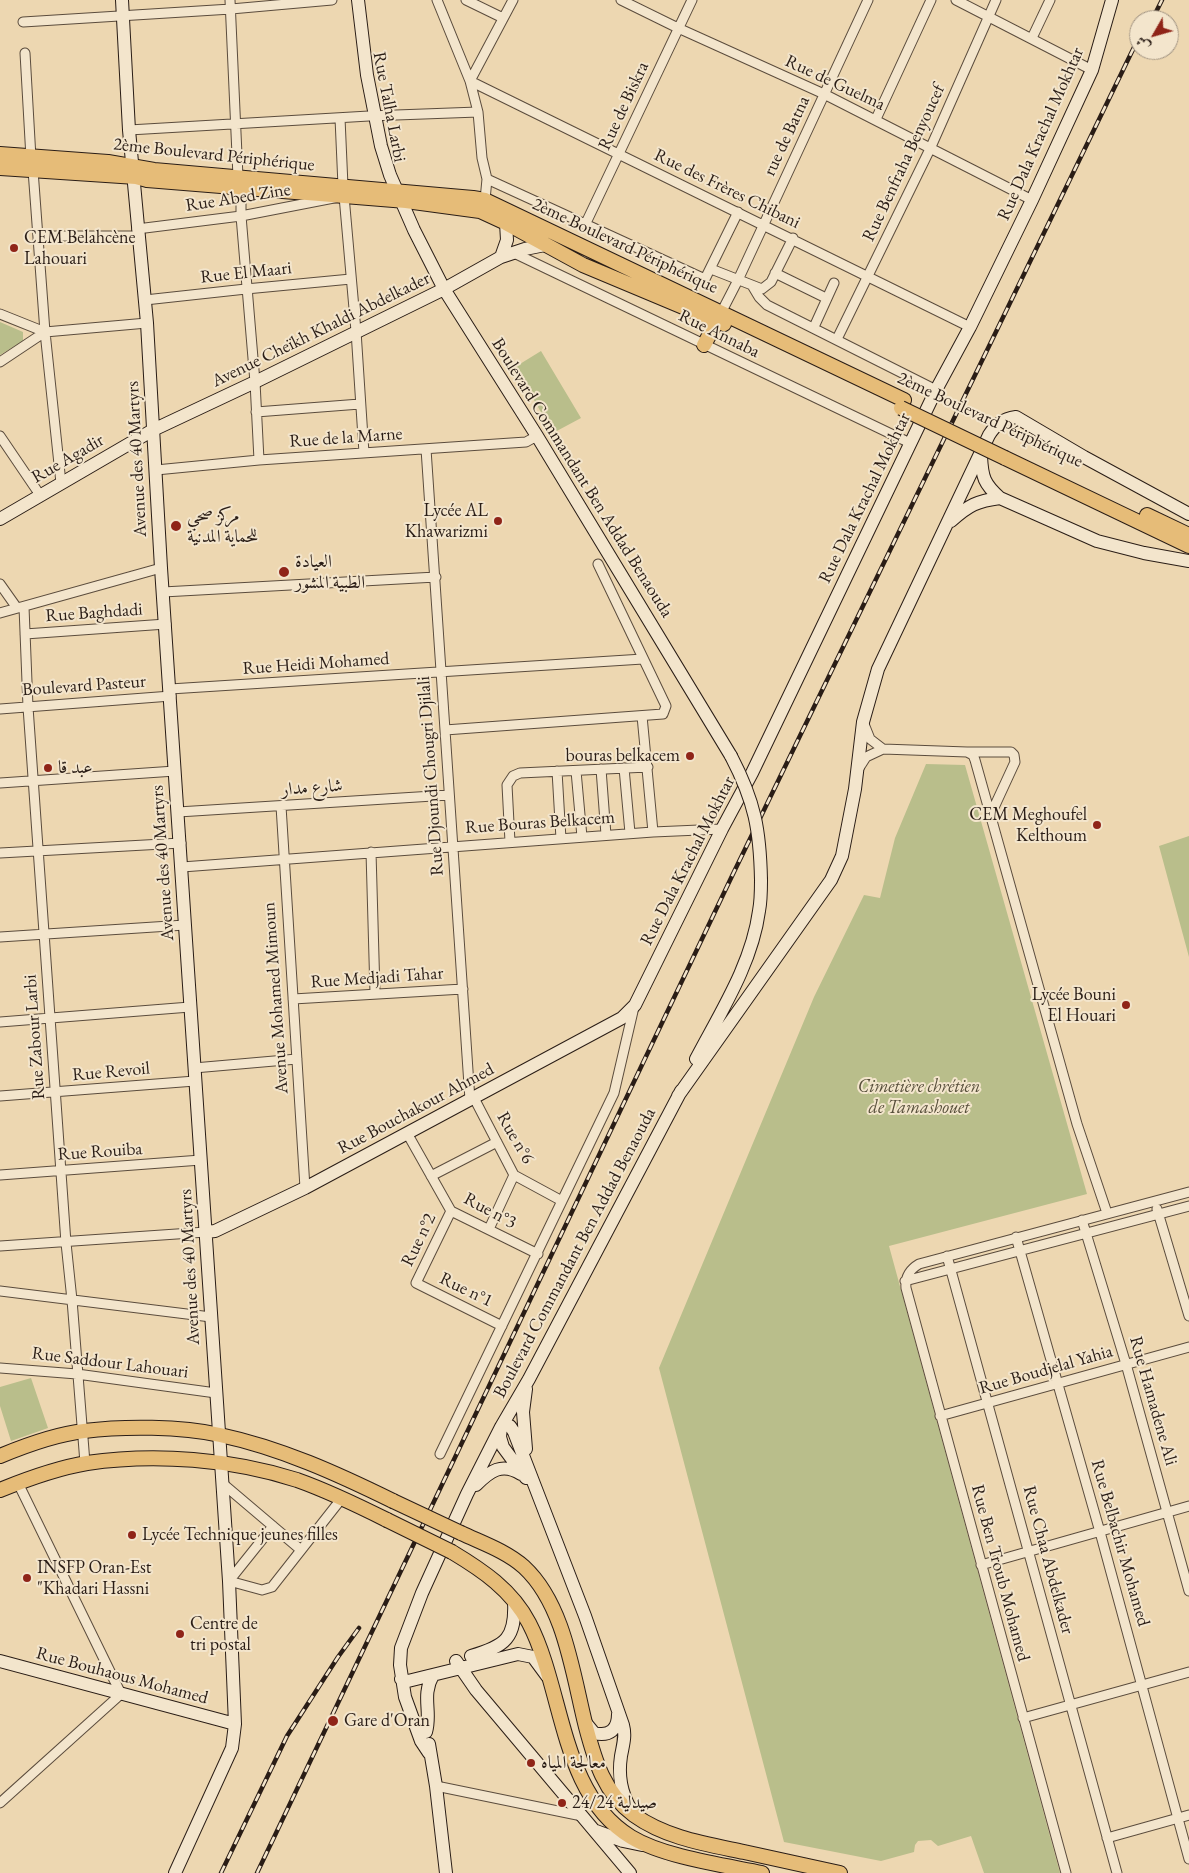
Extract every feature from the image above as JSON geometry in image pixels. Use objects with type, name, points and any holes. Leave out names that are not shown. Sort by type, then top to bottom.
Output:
[{"type":"main road","name":"2ème Boulevard Périphérique","points":[[0,154],[32,164]]},
{"type":"main road","name":"2ème Boulevard Périphérique","points":[[0,168],[32,164],[133,171],[147,180],[239,182],[396,196],[485,200],[719,317],[1007,454],[1189,546]]},
{"type":"main road","name":"2ème Boulevard Périphérique","points":[[396,196],[480,211],[583,265],[719,317]]},
{"type":"main road","points":[[704,345],[719,317]]},
{"type":"main road","name":"2ème Boulevard Périphérique","points":[[1007,454],[1189,535]]},
{"type":"main road","points":[[1,1453],[83,1431],[131,1428],[219,1434],[283,1453],[322,1468],[509,1556],[529,1573],[545,1593],[561,1631],[595,1761],[605,1784],[622,1805],[653,1826],[694,1842],[840,1873]]},
{"type":"main road","points":[[0,1490],[86,1464],[128,1459],[182,1460],[221,1464],[260,1470],[295,1480],[342,1498],[452,1552],[483,1571],[505,1590],[529,1623],[551,1682],[578,1770],[599,1809],[620,1830],[650,1847],[762,1873]]},
{"type":"street","name":"Avenue des 40 Martyrs","points":[[122,0],[129,130],[147,323],[161,568],[171,693],[190,1007],[229,1581],[235,1724],[232,1748],[175,1873]]},
{"type":"street","points":[[23,22],[122,16],[230,5],[332,0]]},
{"type":"street","name":"Rue Talha Larbi","points":[[353,0],[372,116]]},
{"type":"street","points":[[358,0],[372,116],[396,196]]},
{"type":"street","points":[[437,0],[470,81],[478,112],[486,179],[485,200]]},
{"type":"street","points":[[466,0],[504,18]]},
{"type":"street","points":[[470,81],[513,0]]},
{"type":"street","name":"Rue de Guelma","points":[[621,0],[876,119],[930,149],[1032,200]]},
{"type":"street","name":"Rue de Biskra","points":[[586,225],[692,0]]},
{"type":"street","name":"rue de Batna","points":[[719,317],[868,0]]},
{"type":"street","points":[[876,119],[931,0]]},
{"type":"street","points":[[956,0],[1092,70]]},
{"type":"street","name":"Rue Benfraha Benyoucef","points":[[837,339],[930,149],[996,0]]},
{"type":"street","points":[[1032,38],[1050,0]]},
{"type":"street","name":"Rue Dala Krachal Mokhtar","points":[[635,1005],[722,829],[752,773],[910,443],[1032,200],[1092,70],[1112,0]]},
{"type":"street","points":[[230,5],[241,216],[255,382],[258,460]]},
{"type":"street","points":[[25,54],[45,332],[61,482]]},
{"type":"street","name":"Rue des Frères Chibani","points":[[470,81],[970,326]]},
{"type":"street","points":[[129,130],[478,112]]},
{"type":"street","points":[[340,118],[364,453]]},
{"type":"street","points":[[486,179],[704,279],[711,269],[738,212]]},
{"type":"street","name":"Rue Abed Zine","points":[[38,236],[138,232],[241,216],[344,191]]},
{"type":"street","name":"Boulevard Commandant Ben Addad Benaouda","points":[[396,196],[444,289],[537,436],[731,756],[749,794],[755,813],[761,850],[760,911],[749,950],[738,976],[678,1096],[529,1378],[501,1426],[467,1494],[422,1594],[405,1638],[405,1697],[421,1741],[429,1753]]},
{"type":"street","points":[[506,223],[508,255]]},
{"type":"street","points":[[711,269],[762,289],[767,287],[793,238]]},
{"type":"street","name":"Avenue Cheïkh Khaldi Abdelkader","points":[[153,430],[444,289],[508,255],[545,245]]},
{"type":"street","name":"Rue Annaba","points":[[508,255],[704,345],[910,443]]},
{"type":"street","points":[[775,273],[826,298]]},
{"type":"street","name":"Rue El Maari","points":[[145,300],[352,279]]},
{"type":"street","points":[[814,327],[834,283]]},
{"type":"street","points":[[754,286],[759,297],[768,305],[936,390]]},
{"type":"street","points":[[0,314],[45,332],[147,323]]},
{"type":"street","points":[[0,362],[45,332]]},
{"type":"street","points":[[256,412],[360,404]]},
{"type":"street","points":[[678,1096],[831,880],[842,856],[857,771],[863,722],[878,669],[980,453],[996,425],[1006,419],[1016,417],[1084,457],[1189,514]]},
{"type":"street","name":"Rue Agadir","points":[[0,519],[153,430]]},
{"type":"street","points":[[0,436],[40,495]]},
{"type":"street","name":"Rue de la Marne","points":[[156,470],[258,460],[526,442],[537,436]]},
{"type":"street","name":"Rue Djoundi Chougri Djilali","points":[[426,449],[462,989],[472,1099]]},
{"type":"street","points":[[980,453],[982,474],[985,482],[1000,498],[1097,541],[1144,553],[1189,561]]},
{"type":"street","points":[[948,524],[968,506],[1000,498]]},
{"type":"street","points":[[445,730],[662,714],[666,706],[598,564]]},
{"type":"street","points":[[0,613],[161,568]]},
{"type":"street","points":[[163,592],[436,577]]},
{"type":"street","points":[[0,584],[20,608]]},
{"type":"street","name":"Rue Zabour Larbi","points":[[20,608],[24,634],[66,1243],[86,1464]]},
{"type":"street","name":"Rue Baghdadi","points":[[24,634],[166,624]]},
{"type":"street","name":"Rue Heidi Mohamed","points":[[171,693],[440,672],[643,659]]},
{"type":"street","name":"Boulevard Pasteur","points":[[0,709],[171,693]]},
{"type":"street","points":[[642,716],[653,832]]},
{"type":"street","points":[[863,722],[870,739],[883,749]]},
{"type":"street","points":[[857,771],[866,757],[883,749],[1011,752],[1014,755],[1015,762],[990,814]]},
{"type":"street","points":[[967,752],[973,755],[975,760],[1077,1124],[1107,1213]]},
{"type":"street","points":[[510,842],[507,788],[510,778],[520,773],[648,767]]},
{"type":"street","points":[[624,768],[630,833]]},
{"type":"street","points":[[601,769],[606,835]]},
{"type":"street","points":[[0,784],[175,771]]},
{"type":"street","points":[[557,771],[561,839]]},
{"type":"street","points":[[576,771],[582,837]]},
{"type":"street","name":"شارع مدار","points":[[178,812],[449,795]]},
{"type":"street","name":"Avenue Mohamed Mimoun","points":[[281,806],[305,1188]]},
{"type":"street","name":"Rue Bouras Belkacem","points":[[182,867],[630,833],[722,829]]},
{"type":"street","points":[[0,853],[181,843]]},
{"type":"street","points":[[371,852],[375,993]]},
{"type":"street","points":[[0,937],[185,925]]},
{"type":"street","name":"Rue Medjadi Tahar","points":[[293,999],[462,989]]},
{"type":"street","points":[[440,1454],[538,1254],[614,1092],[635,1005]]},
{"type":"street","name":"Rue Bouchakour Ahmed","points":[[206,1232],[215,1231],[305,1188],[622,1018],[635,1005]]},
{"type":"street","points":[[0,1022],[190,1007]]},
{"type":"street","points":[[194,1068],[296,1059]]},
{"type":"street","name":"Rue Revoil","points":[[0,1096],[195,1081]]},
{"type":"street","name":"Rue n°6","points":[[472,1099],[514,1175],[562,1201]]},
{"type":"street","name":"Rue n°3","points":[[407,1133],[451,1211],[538,1254]]},
{"type":"street","points":[[431,1176],[497,1142]]},
{"type":"street","name":"Rue Rouiba","points":[[0,1175],[201,1160]]},
{"type":"street","points":[[489,1229],[514,1175]]},
{"type":"street","points":[[905,1281],[909,1272],[919,1264],[1189,1192]]},
{"type":"street","points":[[1154,1201],[1189,1316]]},
{"type":"street","points":[[905,1281],[1189,1206]]},
{"type":"street","name":"Rue n°2","points":[[416,1283],[451,1211]]},
{"type":"street","name":"Rue Hamadene Ali","points":[[1082,1220],[1126,1364],[1189,1591]]},
{"type":"street","points":[[0,1246],[206,1232]]},
{"type":"street","name":"Rue Belbachir Mohamed","points":[[1016,1237],[1100,1532],[1189,1859]]},
{"type":"street","name":"Rue Chaa Abdelkader","points":[[947,1256],[1117,1873]]},
{"type":"street","name":"Rue Ben Troub Mohamed","points":[[905,1281],[940,1416],[1066,1873]]},
{"type":"street","name":"Rue n°1","points":[[416,1283],[502,1326]]},
{"type":"street","points":[[0,1290],[211,1317]]},
{"type":"street","name":"Rue Boudjelal Yahia","points":[[940,1416],[1189,1347]]},
{"type":"street","name":"Rue Saddour Lahouari","points":[[0,1368],[78,1374],[216,1392]]},
{"type":"street","points":[[529,1378],[524,1399],[523,1425],[527,1454],[536,1490]]},
{"type":"street","points":[[536,1490],[504,1447],[500,1437],[501,1426],[508,1425],[514,1432],[552,1526],[618,1711],[625,1732],[620,1768],[621,1786],[633,1814]]},
{"type":"street","points":[[467,1494],[485,1476],[499,1468],[512,1469],[526,1478]]},
{"type":"street","points":[[0,1803],[121,1694],[18,1483]]},
{"type":"street","points":[[222,1483],[301,1550]]},
{"type":"street","points":[[273,1526],[229,1581],[262,1590],[272,1587],[342,1498]]},
{"type":"street","points":[[981,1564],[1189,1506]]},
{"type":"street","points":[[405,1678],[433,1675],[488,1651],[509,1636],[514,1624],[514,1601]]},
{"type":"street","points":[[405,1678],[512,1654],[527,1655],[538,1662],[551,1682]]},
{"type":"street","name":"Rue Bouhaous Mohamed","points":[[0,1661],[235,1724]]},
{"type":"street","points":[[454,1667],[470,1683],[628,1871]]},
{"type":"street","points":[[1023,1718],[1189,1672]]},
{"type":"street","points":[[426,1732],[428,1720],[426,1692],[433,1675]]},
{"type":"street","name":"Boulevard Commandant Ben Addad Benaouda","points":[[405,1678],[426,1732],[436,1786],[446,1873]]},
{"type":"street","points":[[585,1722],[594,1733],[606,1734],[616,1728],[618,1711]]},
{"type":"street","points":[[436,1786],[582,1816]]},
{"type":"street","points":[[1107,1838],[1189,1815]]},
{"type":"street","points":[[594,1830],[623,1841],[650,1847]]},
{"type":"street","points":[[628,1871],[626,1859],[631,1852],[638,1848],[650,1847]]},
{"type":"green space","points":[[0,322],[23,332],[23,341],[0,355]]},
{"type":"green space","points":[[541,351],[581,418],[553,433],[515,367]]},
{"type":"green space","name":"Cimetière chrétien de Tamashouet","points":[[926,764],[965,765],[1087,1194],[889,1246],[1060,1873],[984,1873],[971,1836],[938,1846],[931,1840],[918,1841],[914,1852],[881,1861],[784,1842],[659,1368],[814,997],[864,895],[880,898],[895,838]]},
{"type":"green space","points":[[1189,836],[1189,957],[1159,846]]},
{"type":"green space","points":[[31,1378],[48,1428],[11,1441],[0,1406],[0,1387]]},
{"type":"railway","points":[[1157,10],[1162,0]]},
{"type":"railway","points":[[257,1873],[732,876],[1129,58]]},
{"type":"railway","points":[[221,1873],[287,1736],[359,1628]]},
{"type":"place","name":"CEM Belahcène Lahouari","points":[[14,248]]},
{"type":"place","name":"Lycée AL Khawarizmi","points":[[498,521]]},
{"type":"place","name":"مركز صحي للحماية المدنية","points":[[176,526]]},
{"type":"place","name":"العيادة الطبية المشور","points":[[284,572]]},
{"type":"place","name":"bouras belkacem","points":[[690,756]]},
{"type":"place","name":"عبد قا","points":[[48,768]]},
{"type":"place","name":"CEM Meghoufel Kelthoum","points":[[1097,825]]},
{"type":"place","name":"Lycée Bouni El Houari","points":[[1126,1005]]},
{"type":"place","name":"Lycée Technique jeunes filles","points":[[132,1535]]},
{"type":"place","name":"INSFP Oran-Est \"Khadari Hassni","points":[[27,1578]]},
{"type":"place","name":"Centre de tri postal","points":[[180,1634]]},
{"type":"place","name":"Gare d'Oran","points":[[333,1721]]},
{"type":"place","name":"معالجة المياه","points":[[531,1763]]},
{"type":"place","name":"صيدلية 24/24","points":[[562,1803]]}]
